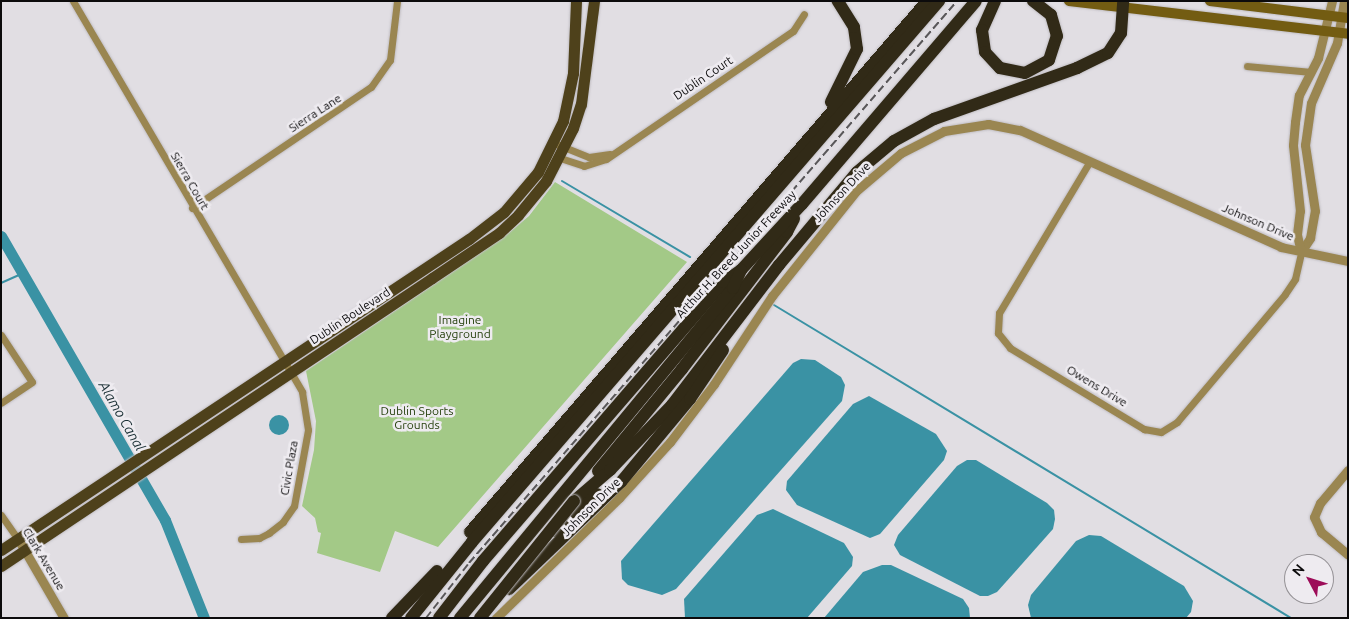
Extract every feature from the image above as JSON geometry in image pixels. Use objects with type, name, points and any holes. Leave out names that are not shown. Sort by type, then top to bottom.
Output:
[{"type":"highway","points":[[824,120],[857,49],[854,27],[838,1]]},
{"type":"highway","points":[[850,89],[862,68],[918,1]]},
{"type":"highway","name":"Arthur H. Breed Junior Freeway","points":[[403,618],[437,571],[927,1]]},
{"type":"highway","points":[[411,618],[472,542],[940,1]]},
{"type":"highway","name":"Arthur H. Breed Junior Freeway","points":[[439,618],[483,561],[724,282],[741,270],[802,204],[976,1]]},
{"type":"highway","points":[[995,1],[982,30],[985,52],[1000,68],[1026,74],[1049,60],[1057,36],[1051,15],[1034,1]]},
{"type":"highway","points":[[480,618],[574,501],[606,467],[672,405],[752,300],[842,188],[874,156],[894,141],[934,119],[1098,60],[1115,46],[1121,33],[1123,5]]},
{"type":"highway","points":[[606,467],[770,255],[787,232],[802,204]]},
{"type":"highway","points":[[480,598],[732,288],[741,270]]},
{"type":"highway","points":[[480,618],[609,495],[690,399],[752,300]]},
{"type":"highway","points":[[460,618],[468,606],[480,598],[561,525],[629,471]]},
{"type":"highway","points":[[392,618],[437,571]]},
{"type":"main road","name":"Dublin Boulevard","points":[[1,566],[154,464],[288,366],[469,239],[522,194],[556,150],[570,96],[576,1]]},
{"type":"main road","name":"Dublin Boulevard","points":[[1,550],[147,453],[439,273],[499,233],[539,191],[556,150],[581,104],[594,1]]},
{"type":"main road","points":[[1069,1],[1123,5],[1343,33]]},
{"type":"main road","points":[[1210,1],[1345,18]]},
{"type":"main road","points":[[439,273],[439,267],[469,246],[469,239]]},
{"type":"street","name":"Sierra Court","points":[[73,1],[192,208],[288,366]]},
{"type":"street","name":"Sierra Lane","points":[[192,208],[372,87],[390,60],[397,1]]},
{"type":"street","name":"Owens Drive","points":[[1301,252],[1297,234],[1300,210],[1293,145],[1295,127],[1299,95],[1326,31],[1332,1]]},
{"type":"street","name":"Owens Drive","points":[[1090,161],[999,314],[998,332],[1010,348],[1144,429],[1161,432],[1177,422],[1285,294],[1295,279],[1301,252],[1310,238],[1315,211],[1305,145],[1312,97],[1330,64],[1343,33],[1345,18],[1344,1]]},
{"type":"street","name":"Dublin Court","points":[[556,150],[584,166],[597,164],[793,31],[804,14]]},
{"type":"street","points":[[1247,66],[1310,72]]},
{"type":"street","name":"Johnson Drive","points":[[496,618],[619,498],[670,442],[792,269],[856,191],[886,164],[914,144],[944,131],[988,124],[1020,130],[1281,247],[1348,261]]},
{"type":"street","points":[[1295,127],[1298,140],[1305,145]]},
{"type":"street","points":[[1293,145],[1300,158],[1306,159]]},
{"type":"street","name":"Dublin Court","points":[[556,150],[589,157],[610,154]]},
{"type":"street","points":[[1,335],[32,382],[1,403]]},
{"type":"street","name":"Civic Plaza","points":[[241,540],[259,538],[269,534],[283,522],[294,506],[308,430],[302,392],[288,366]]},
{"type":"street","points":[[1348,470],[1320,502],[1314,517],[1321,532],[1348,555]]},
{"type":"street","name":"Clark Avenue","points":[[1,514],[18,539],[64,618]]},
{"type":"green space","name":"Dublin Sports Grounds","points":[[555,182],[687,262],[438,547],[395,531],[380,572],[317,553],[321,533],[318,532],[315,518],[302,506],[314,450],[316,421],[306,371],[503,238],[529,216]]},
{"type":"water","points":[[801,359],[815,360],[841,377],[845,385],[842,401],[676,589],[662,595],[628,585],[622,579],[621,561],[793,363]]},
{"type":"water","points":[[869,396],[936,434],[947,451],[944,460],[880,534],[870,538],[797,505],[786,490],[787,481],[853,404]]},
{"type":"water","points":[[279,415],[286,418],[289,425],[286,432],[279,435],[272,432],[269,425],[272,418]]},
{"type":"water","points":[[967,460],[976,460],[1047,503],[1054,510],[1053,529],[997,592],[988,596],[980,596],[900,555],[894,545],[898,535],[957,466]]},
{"type":"water","points":[[773,509],[844,543],[853,557],[852,566],[807,618],[685,618],[684,599],[757,515]]},
{"type":"water","points":[[1089,535],[1101,536],[1184,586],[1193,601],[1191,612],[1186,618],[1031,618],[1028,605],[1031,595],[1076,541]]},
{"type":"water","points":[[882,565],[891,565],[963,599],[969,608],[970,618],[824,618],[863,572]]},
{"type":"waterway","points":[[562,181],[690,257]]},
{"type":"waterway","name":"Alamo Canal","points":[[1,236],[165,520],[204,618]]},
{"type":"waterway","points":[[1,283],[23,273]]},
{"type":"waterway","points":[[774,305],[1291,618]]},
{"type":"railway","points":[[426,618],[469,563],[957,1]]},
{"type":"park label","name":"Imagine Playground","points":[[460,327]]}]
